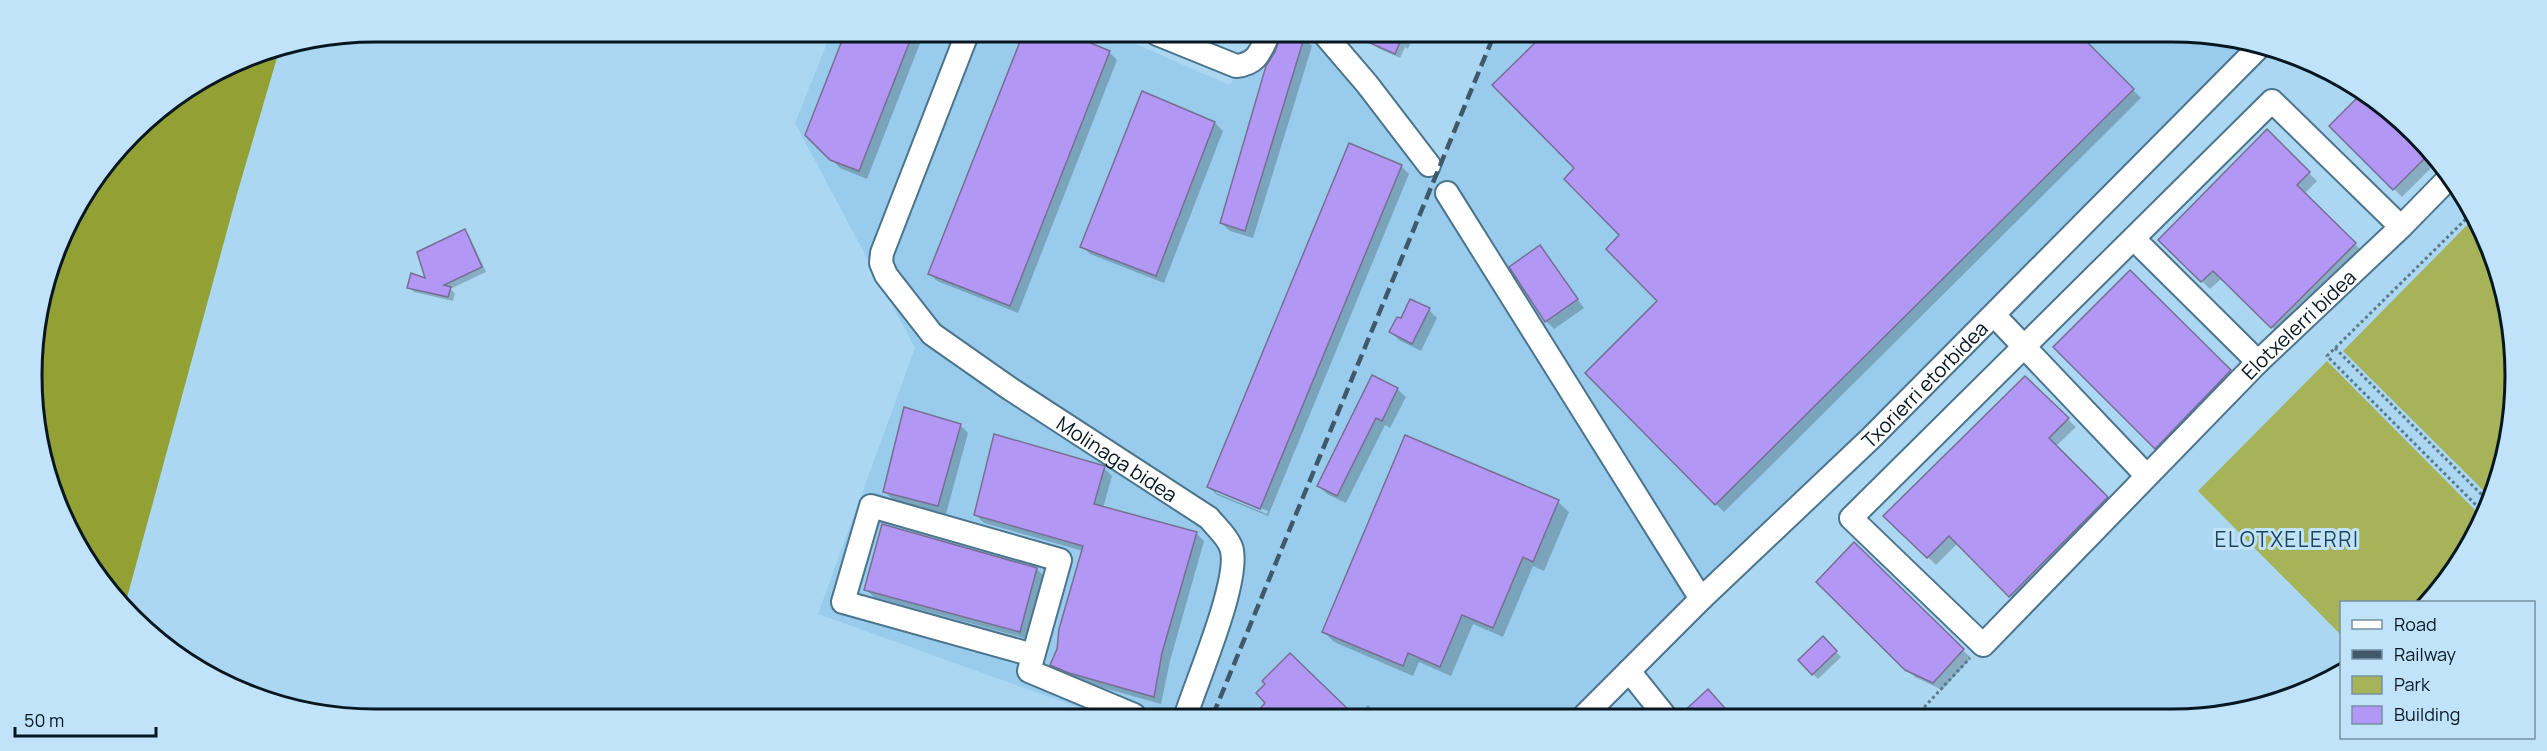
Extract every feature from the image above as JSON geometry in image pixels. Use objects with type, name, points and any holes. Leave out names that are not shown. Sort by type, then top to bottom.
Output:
[{"type":"street","name":"Molinaga bidea","points":[[964,42],[882,253],[881,263],[886,275],[933,334],[1009,388],[1209,518],[1222,534],[1231,548],[1230,586],[1188,709]]},
{"type":"street","points":[[1177,42],[1236,66],[1247,65],[1259,55],[1265,42]]},
{"type":"street","points":[[1331,42],[1367,84],[1429,165]]},
{"type":"street","name":"Txorierri etorbidea","points":[[1591,709],[1701,599],[1871,438],[2254,52]]},
{"type":"street","points":[[1983,645],[1851,518],[2272,101],[2401,227]]},
{"type":"street","name":"Elotxelerri bidea","points":[[1983,645],[2258,362],[2444,184]]},
{"type":"street","points":[[1447,193],[1701,599]]},
{"type":"street","points":[[2134,239],[2258,362]]},
{"type":"street","points":[[1994,315],[2146,475]]},
{"type":"street","points":[[1033,655],[843,602],[871,506],[1060,560],[1029,671],[1120,709]]},
{"type":"street","points":[[1629,671],[1659,709]]},
{"type":"path","points":[[2466,219],[2327,356],[2478,507]]},
{"type":"path","points":[[2335,348],[2483,496]]},
{"type":"path","points":[[1923,709],[1983,645]]},
{"type":"shaded area","points":[[827,42],[1131,42],[1229,85],[1263,42],[1320,42],[1442,161],[1491,42],[2172,42],[2244,50],[1591,709],[1083,709],[818,614],[915,348],[795,123]]},
{"type":"green space","points":[[277,57],[237,194],[127,597],[98,561],[76,523],[53,462],[45,419],[42,376],[45,332],[53,289],[76,228],[98,190],[140,140],[190,98],[228,76]]},
{"type":"green space","points":[[2468,224],[2480,248],[2494,289],[2504,354],[2504,397],[2499,441],[2484,491],[2343,351]]},
{"type":"green space","points":[[2327,361],[2476,511],[2449,561],[2416,601],[2340,601],[2340,634],[2198,491]]},
{"type":"building","points":[[841,42],[909,42],[859,171],[830,160],[805,135]]},
{"type":"building","points":[[1020,42],[1088,42],[1110,51],[1010,306],[928,274]]},
{"type":"building","points":[[1279,42],[1303,42],[1245,231],[1220,223],[1266,66]]},
{"type":"building","points":[[1368,42],[1400,42],[1395,54]]},
{"type":"building","points":[[1536,42],[2087,42],[2134,89],[1715,505],[1585,373],[1657,301],[1606,249],[1619,235],[1564,179],[1574,168],[1492,85]]},
{"type":"building","points":[[1142,91],[1215,122],[1156,276],[1080,247]]},
{"type":"building","points":[[2357,98],[2391,125],[2424,159],[2393,190],[2329,126]]},
{"type":"building","points":[[2267,129],[2310,172],[2297,185],[2356,243],[2271,328],[2213,271],[2201,282],[2158,240]]},
{"type":"building","points":[[1349,143],[1402,165],[1260,509],[1207,487]]},
{"type":"building","points":[[465,229],[482,267],[444,285],[451,287],[448,297],[407,288],[411,273],[425,278],[417,252]]},
{"type":"building","points":[[1540,245],[1578,299],[1545,322],[1509,267]]},
{"type":"building","points":[[2130,270],[2231,370],[2155,449],[2053,347]]},
{"type":"building","points":[[1410,299],[1430,308],[1412,344],[1389,332],[1397,317],[1401,318]]},
{"type":"building","points":[[1372,375],[1398,388],[1382,421],[1376,418],[1337,496],[1317,486]]},
{"type":"building","points":[[2025,376],[2069,418],[2049,438],[2108,497],[2009,597],[1949,536],[1927,558],[1883,516]]},
{"type":"building","points":[[904,407],[961,424],[938,506],[883,492]]},
{"type":"building","points":[[994,434],[1105,466],[1094,504],[1197,532],[1162,653],[1154,697],[1069,673],[1050,665],[1057,649],[1059,629],[1083,546],[974,515]]},
{"type":"building","points":[[1405,435],[1559,500],[1533,562],[1523,557],[1493,628],[1462,615],[1440,667],[1408,653],[1403,666],[1322,632]]},
{"type":"building","points":[[882,524],[1037,568],[1020,632],[864,590]]},
{"type":"building","points":[[1854,542],[1964,649],[1933,683],[1905,670],[1816,582]]},
{"type":"building","points":[[1823,636],[1837,651],[1812,675],[1798,660]]},
{"type":"building","points":[[1290,653],[1348,709],[1260,709],[1265,703],[1256,693],[1265,684],[1262,681]]},
{"type":"building","points":[[1708,689],[1726,709],[1687,709]]},
{"type":"railway","points":[[1215,709],[1491,42]]},
{"type":"district","name":"ELOTXELERRI","points":[[2287,539]]}]
